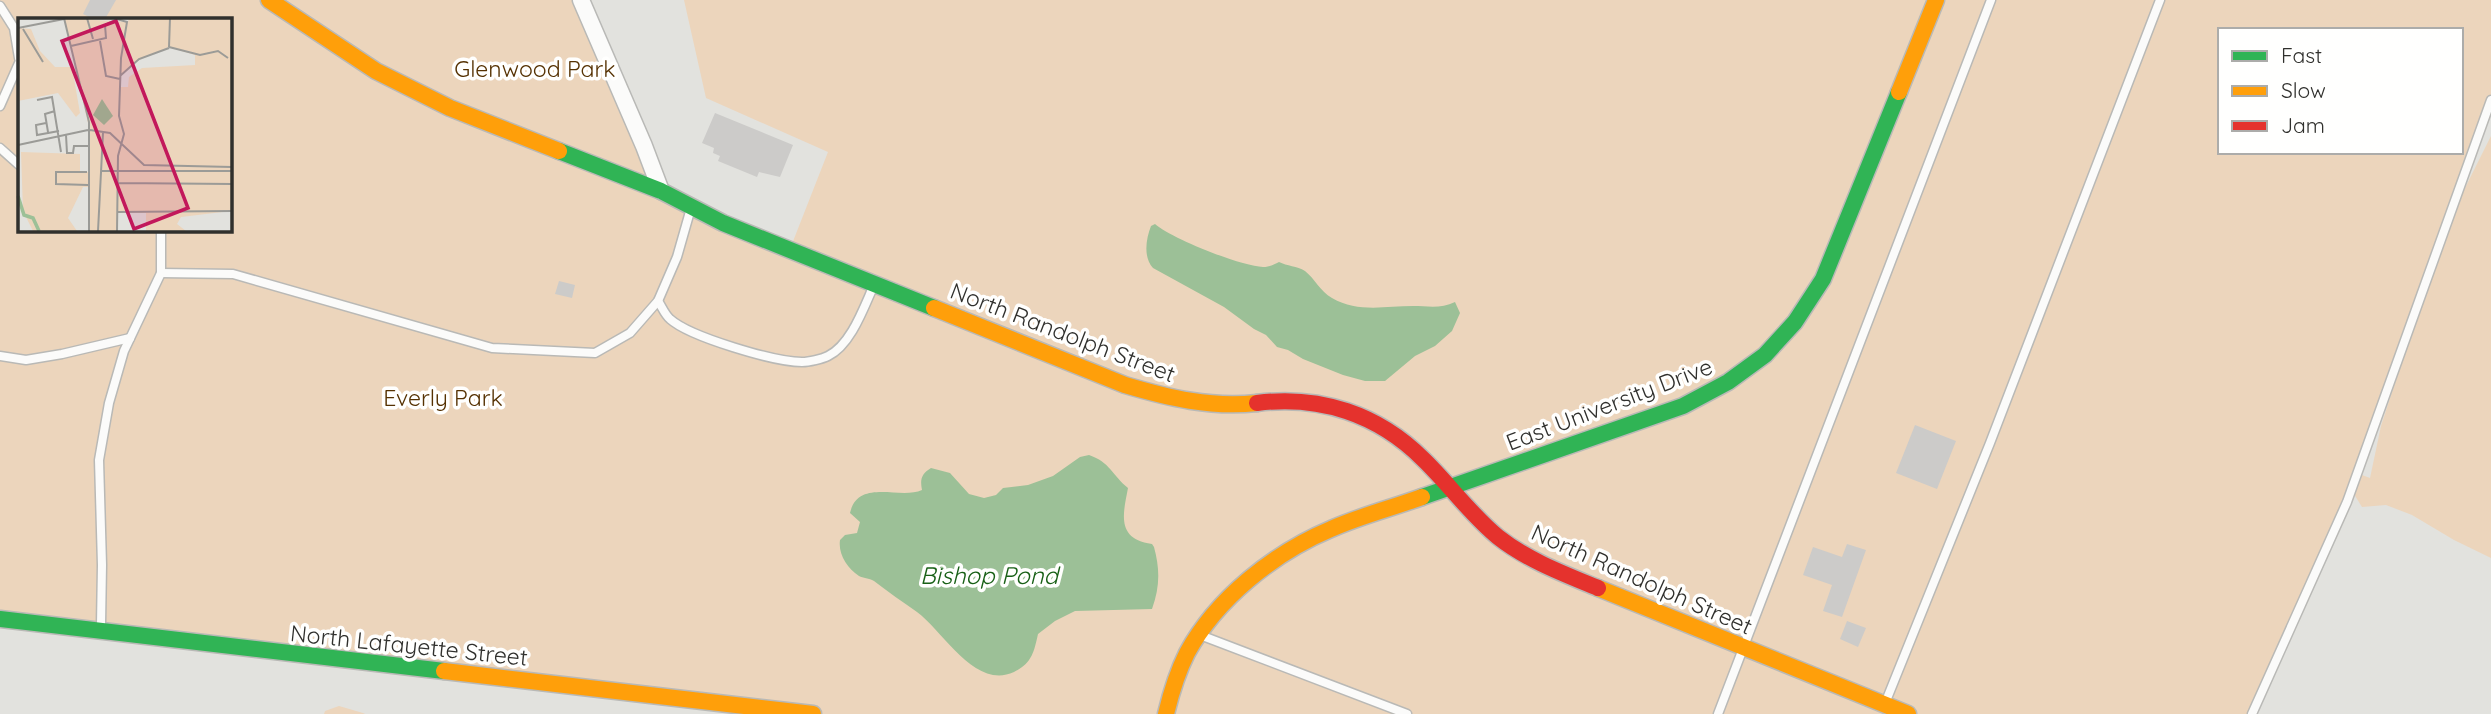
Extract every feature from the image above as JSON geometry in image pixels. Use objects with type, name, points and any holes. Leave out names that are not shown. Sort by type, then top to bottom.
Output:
[{"type":"main road","name":"North Randolph Street","points":[[270,0],[376,71],[450,108],[661,191],[691,208],[1125,385],[1164,397],[1227,405],[1286,401],[1320,404],[1353,412],[1404,439],[1481,521],[1521,552],[1742,649],[1908,714]]},
{"type":"main road","name":"East University Drive","points":[[1166,714],[1168,699],[1180,667],[1199,634],[1237,590],[1291,549],[1331,529],[1683,406],[1733,382],[1768,352],[1799,318],[1823,279],[1936,0]]},
{"type":"main road","name":"North Lafayette Street","points":[[0,619],[813,714]]},
{"type":"street","points":[[580,0],[661,191]]},
{"type":"lane","points":[[1718,714],[1991,0]]},
{"type":"lane","points":[[1884,705],[1990,443],[2160,0]]},
{"type":"lane","points":[[0,6],[14,28],[18,54]]},
{"type":"lane","points":[[0,106],[18,62]]},
{"type":"lane","points":[[2252,714],[2347,502],[2491,100]]},
{"type":"lane","points":[[0,148],[18,164]]},
{"type":"lane","points":[[161,273],[233,274],[492,348],[595,353],[630,333],[658,302],[677,257],[691,208]]},
{"type":"lane","points":[[101,631],[99,460],[109,403],[130,338],[161,273],[161,231]]},
{"type":"lane","points":[[658,302],[670,319],[705,337],[746,351],[802,362],[829,356],[848,338],[874,284]]},
{"type":"lane","points":[[0,356],[26,360],[130,338]]},
{"type":"lane","points":[[1199,634],[1407,714]]},
{"type":"green space","points":[[0,0],[581,0],[661,191],[790,249],[828,152],[706,98],[684,0],[2491,0],[2491,100],[2450,218],[2491,136],[2491,558],[2412,515],[2386,505],[2362,507],[2352,491],[2252,714],[814,714],[0,620]],"holes":[[[2432,268],[2381,426],[2370,478],[2362,475],[2354,486]]]},
{"type":"green space","points":[[339,706],[365,714],[324,714],[325,711]]},
{"type":"water","points":[[1155,224],[1191,244],[1239,262],[1263,267],[1279,262],[1302,269],[1328,295],[1352,306],[1434,307],[1455,302],[1460,313],[1452,331],[1385,381],[1365,381],[1343,375],[1277,347],[1266,335],[1224,307],[1153,268],[1146,248],[1151,226]]},
{"type":"water","name":"Bishop Pond","points":[[1089,455],[1106,465],[1128,488],[1124,516],[1127,531],[1132,537],[1154,547],[1158,578],[1152,609],[1075,611],[1038,634],[1031,656],[1025,665],[1014,672],[1000,675],[986,673],[973,666],[917,612],[874,581],[855,573],[842,555],[840,540],[845,535],[857,533],[860,522],[850,513],[854,502],[870,493],[922,490],[922,477],[931,468],[950,473],[969,494],[984,498],[996,495],[1003,488],[1028,485],[1053,476],[1080,457]]},
{"type":"building","points":[[90,0],[116,0],[106,18],[91,18],[83,14]]},
{"type":"building","points":[[715,113],[793,145],[780,177],[759,172],[757,177],[718,161],[720,156],[713,153],[714,148],[702,143]]},
{"type":"building","points":[[559,281],[575,285],[572,298],[555,294]]},
{"type":"building","points":[[1915,425],[1956,441],[1937,489],[1896,473]]},
{"type":"building","points":[[1847,544],[1866,550],[1842,617],[1823,611],[1832,585],[1803,575],[1813,547],[1842,557]]},
{"type":"building","points":[[1847,621],[1866,628],[1858,647],[1840,639]]},
{"type":"traffic: fast","points":[[1422,497],[1683,406],[1728,382],[1765,355],[1795,322],[1823,279],[1899,92]]},
{"type":"traffic: fast","points":[[559,151],[661,191],[723,223],[934,308]]},
{"type":"traffic: fast","points":[[0,619],[444,671]]},
{"type":"traffic: slow","points":[[269,0],[376,71],[450,108],[559,151]]},
{"type":"traffic: slow","points":[[1899,92],[1936,0]]},
{"type":"traffic: slow","points":[[934,308],[1125,385],[1190,401],[1257,403]]},
{"type":"traffic: slow","points":[[1166,714],[1180,668],[1199,633],[1249,579],[1289,551],[1331,529],[1422,497]]},
{"type":"traffic: slow","points":[[1598,588],[1908,714]]},
{"type":"traffic: slow","points":[[444,671],[813,714]]},
{"type":"traffic: jam","points":[[1257,403],[1280,401],[1325,405],[1367,419],[1406,443],[1498,537],[1546,566],[1598,588]]},
{"type":"park label","name":"Glenwood Park","points":[[535,68]]},
{"type":"park label","name":"Everly Park","points":[[443,397]]}]
